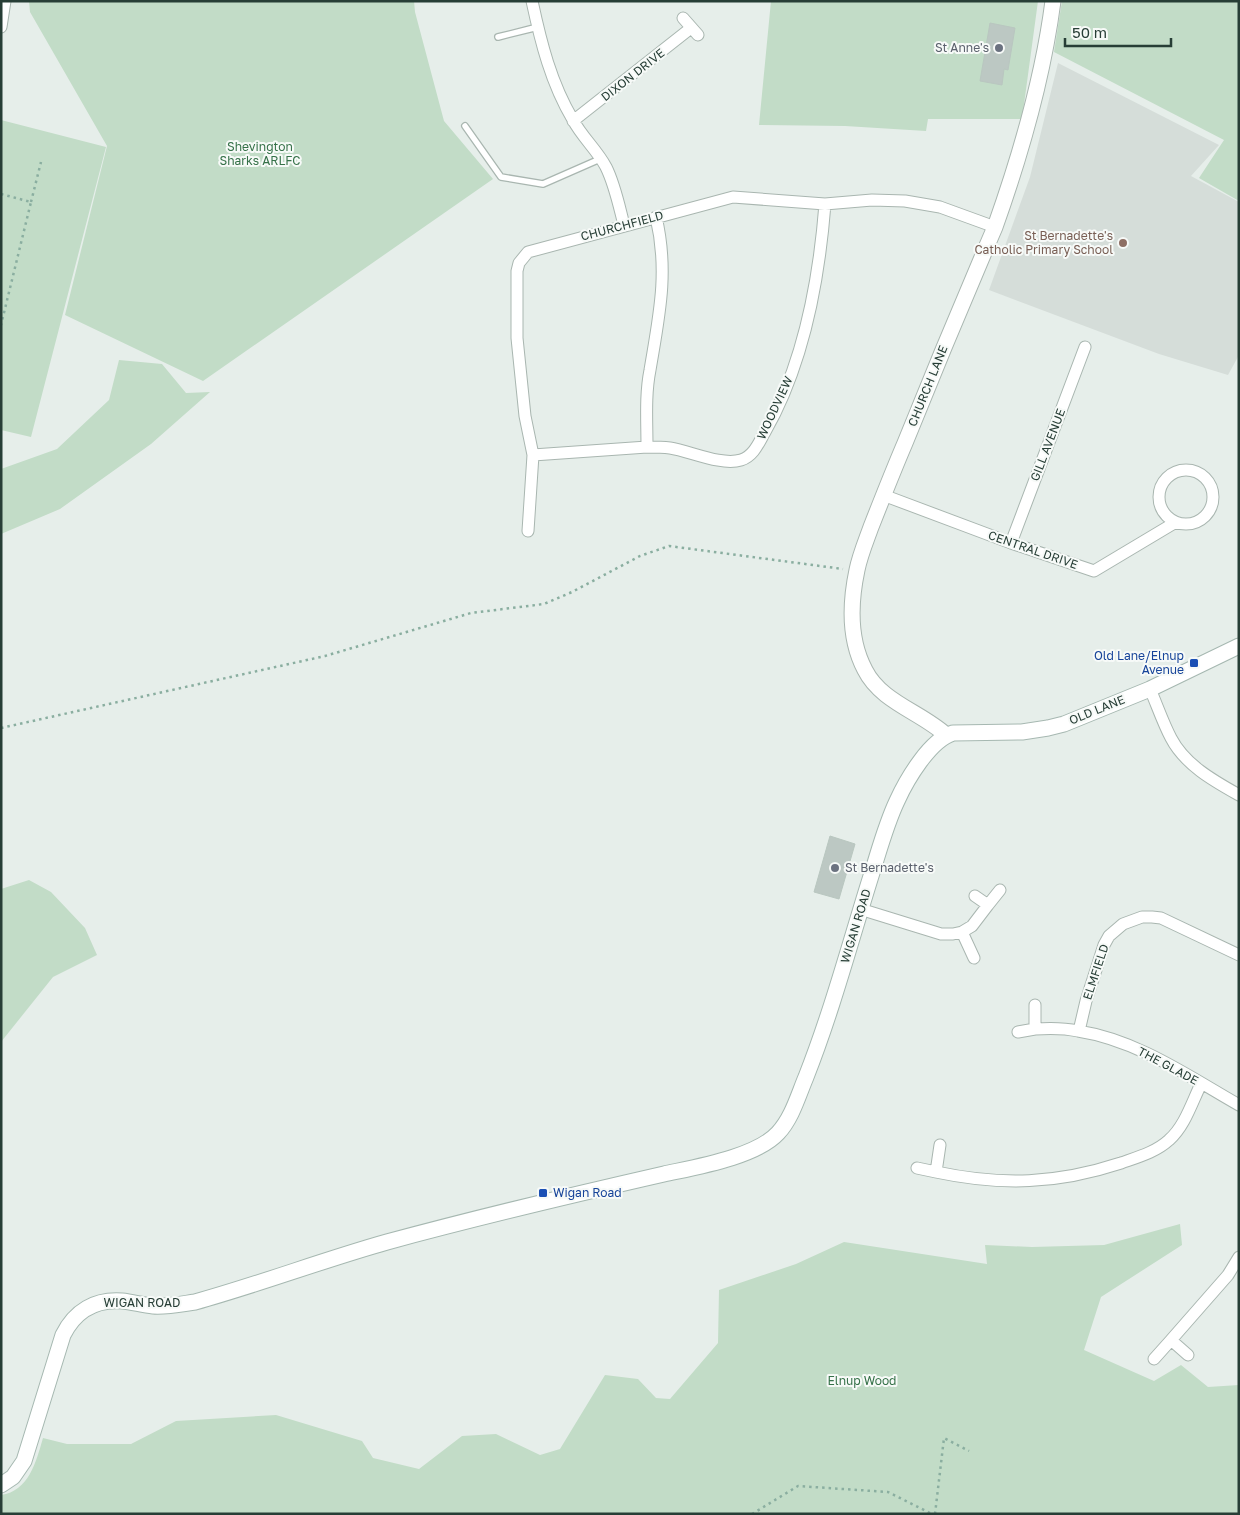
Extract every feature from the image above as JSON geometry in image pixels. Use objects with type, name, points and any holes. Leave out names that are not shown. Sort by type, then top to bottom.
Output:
[{"type":"main road","name":"CHURCH LANE","points":[[946,735],[886,694],[866,672],[856,649],[852,604],[861,556],[883,495],[995,227],[1016,165],[1046,48],[1053,1]]},
{"type":"main road","name":"OLD LANE","points":[[946,735],[962,732],[1006,733],[1064,724],[1150,689],[1239,646]]},
{"type":"main road","name":"WIGAN ROAD","points":[[1,1485],[13,1477],[24,1461],[63,1335],[76,1316],[96,1304],[122,1301],[165,1306],[195,1302],[385,1243],[515,1208],[706,1164],[747,1152],[770,1141],[778,1134],[789,1117],[808,1072],[828,1018],[860,909],[896,802],[918,766],[932,748],[946,735]]},
{"type":"street","points":[[1,27],[5,1]]},
{"type":"street","points":[[532,1],[548,66],[573,121],[605,167],[612,182],[624,225]]},
{"type":"street","name":"DIXON DRIVE","points":[[573,121],[695,32],[682,18]]},
{"type":"street","name":"CHURCHFIELD","points":[[528,531],[533,455],[525,416],[517,338],[516,271],[518,263],[528,252],[733,197],[825,204],[879,200],[918,202],[940,207],[995,227]]},
{"type":"street","name":"WOODVIEW","points":[[533,455],[647,447],[669,448],[732,462],[745,458],[755,450],[771,421],[795,365],[808,319],[818,266],[825,204]]},
{"type":"street","points":[[647,447],[646,420],[650,371],[660,315],[662,289],[662,249],[656,218]]},
{"type":"street","name":"GILL AVENUE","points":[[1011,543],[1085,346]]},
{"type":"street","name":"CENTRAL DRIVE","points":[[883,495],[1011,543],[1094,571],[1176,522],[1184,524],[1201,520],[1208,513],[1212,505],[1213,496],[1211,488],[1200,474],[1182,470],[1174,473],[1161,485],[1159,503],[1162,511],[1168,518],[1176,522]]},
{"type":"street","points":[[1150,689],[1172,740],[1181,753],[1192,765],[1217,783],[1239,795]]},
{"type":"street","points":[[860,909],[941,934],[953,934],[962,932],[972,926],[1000,890]]},
{"type":"street","points":[[975,896],[988,905]]},
{"type":"street","name":"ELMFIELD","points":[[1079,1031],[1086,1001],[1104,945],[1108,936],[1123,924],[1142,917],[1161,918],[1238,953]]},
{"type":"street","points":[[962,932],[974,958]]},
{"type":"street","points":[[1035,1005],[1035,1029]]},
{"type":"street","name":"THE GLADE","points":[[1018,1032],[1057,1028],[1079,1031],[1117,1041],[1146,1052],[1239,1105]]},
{"type":"street","points":[[917,1168],[984,1180],[1018,1182],[1071,1176],[1117,1164],[1158,1148],[1170,1140],[1180,1127],[1201,1084]]},
{"type":"street","points":[[936,1172],[940,1145]]},
{"type":"street","points":[[1154,1359],[1228,1275],[1239,1257]]},
{"type":"street","points":[[1171,1340],[1188,1355]]},
{"type":"lane","points":[[498,37],[538,27]]},
{"type":"lane","points":[[465,126],[501,177],[543,184],[600,159]]},
{"type":"path","points":[[1,325],[40,162]]},
{"type":"path","points":[[1,194],[31,202]]},
{"type":"path","points":[[1,728],[325,656],[470,613],[544,604],[572,592],[640,556],[669,546],[857,571]]},
{"type":"path","points":[[752,1514],[798,1486],[888,1492],[934,1514],[944,1438],[969,1451]]},
{"type":"shaded area","name":"St Bernadette's Catholic Primary School","points":[[1058,63],[1219,145],[1191,176],[1239,202],[1239,355],[1228,375],[1159,354],[989,290],[1030,177]]},
{"type":"green space","name":"Shevington Sharks ARLFC","points":[[29,1],[414,1],[415,12],[444,121],[493,179],[203,381],[65,315],[107,146],[30,12]]},
{"type":"green space","points":[[771,1],[1038,1],[1022,119],[928,119],[926,131],[845,126],[759,125]]},
{"type":"green space","points":[[1062,1],[1239,1],[1239,201],[1199,178],[1224,140],[1054,52]]},
{"type":"green space","points":[[1,120],[106,147],[31,437],[1,430]]},
{"type":"green space","points":[[119,360],[162,364],[186,393],[210,392],[151,444],[60,509],[1,534],[1,469],[57,449],[109,400]]},
{"type":"green space","points":[[29,880],[51,892],[85,928],[97,955],[53,977],[1,1042],[1,889]]},
{"type":"green space","name":"Elnup Wood","points":[[1180,1224],[1182,1245],[1101,1297],[1084,1350],[1154,1381],[1181,1365],[1208,1387],[1239,1385],[1239,1514],[1,1514],[1,1495],[11,1492],[25,1482],[34,1466],[43,1438],[67,1444],[131,1444],[176,1421],[276,1415],[362,1441],[373,1458],[419,1469],[462,1436],[496,1434],[540,1455],[560,1449],[605,1375],[638,1379],[656,1398],[670,1399],[718,1343],[719,1290],[796,1264],[844,1242],[987,1264],[985,1245],[1032,1247],[1104,1245]]},
{"type":"building","name":"St Anne's","points":[[990,23],[1015,28],[1008,70],[1004,69],[1002,85],[980,81]]},
{"type":"building","name":"St Bernadette's","points":[[830,836],[855,844],[839,899],[814,892]]},
{"type":"place","name":"St Anne's","points":[[999,48]]},
{"type":"place","name":"St Bernadette's Catholic Primary School","points":[[1123,243]]},
{"type":"place","name":"Old Lane/Elnup Avenue","points":[[1194,663]]},
{"type":"place","name":"St Bernadette's","points":[[835,868]]},
{"type":"place","name":"Wigan Road","points":[[543,1193]]}]
